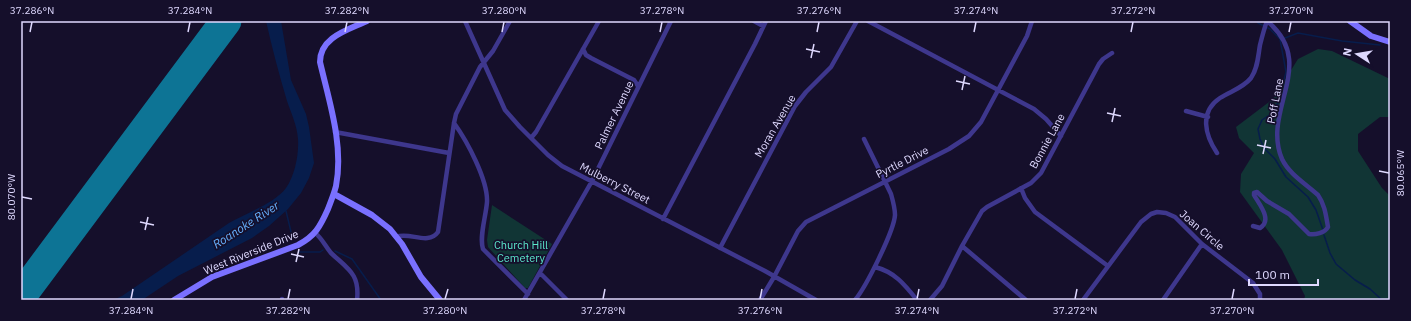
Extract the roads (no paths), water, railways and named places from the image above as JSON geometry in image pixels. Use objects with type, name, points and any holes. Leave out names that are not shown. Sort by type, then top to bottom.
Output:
[{"type":"street","name":"West Riverside Drive","points":[[174,300],[212,277],[298,245],[308,240],[315,233],[334,194],[338,159],[335,132],[320,62],[322,49],[326,43],[333,38],[366,21]]},
{"type":"street","name":"Mulberry Street","points":[[465,21],[505,110],[554,161],[816,300]]},
{"type":"street","points":[[396,237],[403,235],[432,238],[438,232],[449,153],[454,123],[458,110],[480,67],[493,51],[510,21]]},
{"type":"street","points":[[531,138],[536,132],[599,21]]},
{"type":"street","name":"Palmer Avenue","points":[[524,300],[592,181],[671,21]]},
{"type":"street","points":[[663,218],[765,23],[754,21]]},
{"type":"street","name":"Moran Avenue","points":[[720,248],[794,106],[831,67],[857,21]]},
{"type":"street","points":[[868,21],[1040,113],[1061,136]]},
{"type":"street","name":"Pyrtle Drive","points":[[760,300],[798,231],[806,222],[949,149],[966,138],[981,122],[1026,36],[1032,21]]},
{"type":"street","points":[[1350,21],[1370,36],[1390,42]]},
{"type":"street","points":[[1217,153],[1208,136],[1206,128],[1210,109],[1220,98],[1245,84],[1251,78],[1255,71],[1267,22]]},
{"type":"street","name":"Poff Lane","points":[[1253,226],[1260,228],[1266,221],[1264,213],[1254,195],[1254,193],[1257,192],[1289,214],[1309,234],[1314,235],[1325,231],[1328,228],[1322,200],[1290,171],[1282,159],[1278,144],[1279,122],[1290,66],[1284,39],[1276,28],[1267,22]]},
{"type":"street","points":[[583,49],[586,55],[634,80],[638,86]]},
{"type":"street","name":"Bonnie Lane","points":[[930,300],[942,286],[982,211],[1031,183],[1041,173],[1098,64],[1102,59],[1112,53]]},
{"type":"street","points":[[1186,111],[1208,117]]},
{"type":"street","points":[[454,123],[465,140],[486,189],[487,207],[482,242],[483,249],[528,294]]},
{"type":"street","points":[[335,132],[449,153]]},
{"type":"street","points":[[855,300],[864,288],[875,267],[893,225],[895,215],[894,201],[864,139]]},
{"type":"street","points":[[1021,188],[1025,198],[1035,212],[1108,266]]},
{"type":"street","points":[[334,194],[372,215],[390,230],[421,277],[440,300]]},
{"type":"street","name":"Joan Circle","points":[[1083,300],[1141,222],[1151,214],[1157,212],[1166,213],[1175,217],[1202,244],[1253,283],[1260,294],[1260,300]]},
{"type":"street","points":[[315,233],[322,239],[331,252],[347,266],[354,275],[358,288],[357,300]]},
{"type":"street","points":[[1163,300],[1202,244]]},
{"type":"street","points":[[962,246],[1026,300]]},
{"type":"street","points":[[875,267],[881,268],[894,275],[918,300]]},
{"type":"street","points":[[540,273],[567,300]]},
{"type":"water","name":"Roanoke River","points":[[266,21],[281,21],[291,80],[306,114],[309,127],[314,163],[309,178],[301,193],[288,209],[269,226],[252,238],[178,276],[142,300],[113,300],[122,296],[229,223],[274,199],[281,194],[289,183],[297,158],[297,134],[281,81]]},
{"type":"waterway","points":[[1257,21],[1270,29],[1280,39],[1286,72],[1278,103],[1271,114],[1262,120],[1258,129],[1260,139],[1264,148],[1275,159],[1286,177],[1308,197],[1316,210],[1323,230]]},
{"type":"waterway","points":[[1285,38],[1298,33],[1342,41],[1380,45]]},
{"type":"waterway","name":"Roanoke River","points":[[286,211],[292,236]]},
{"type":"waterway","points":[[1324,235],[1330,253],[1336,264],[1355,280],[1370,289],[1382,300]]},
{"type":"waterway","points":[[299,252],[320,252],[323,250]]},
{"type":"waterway","points":[[335,251],[352,259],[381,300]]},
{"type":"park label","name":"Church Hill Cemetery","points":[[521,251]]}]
